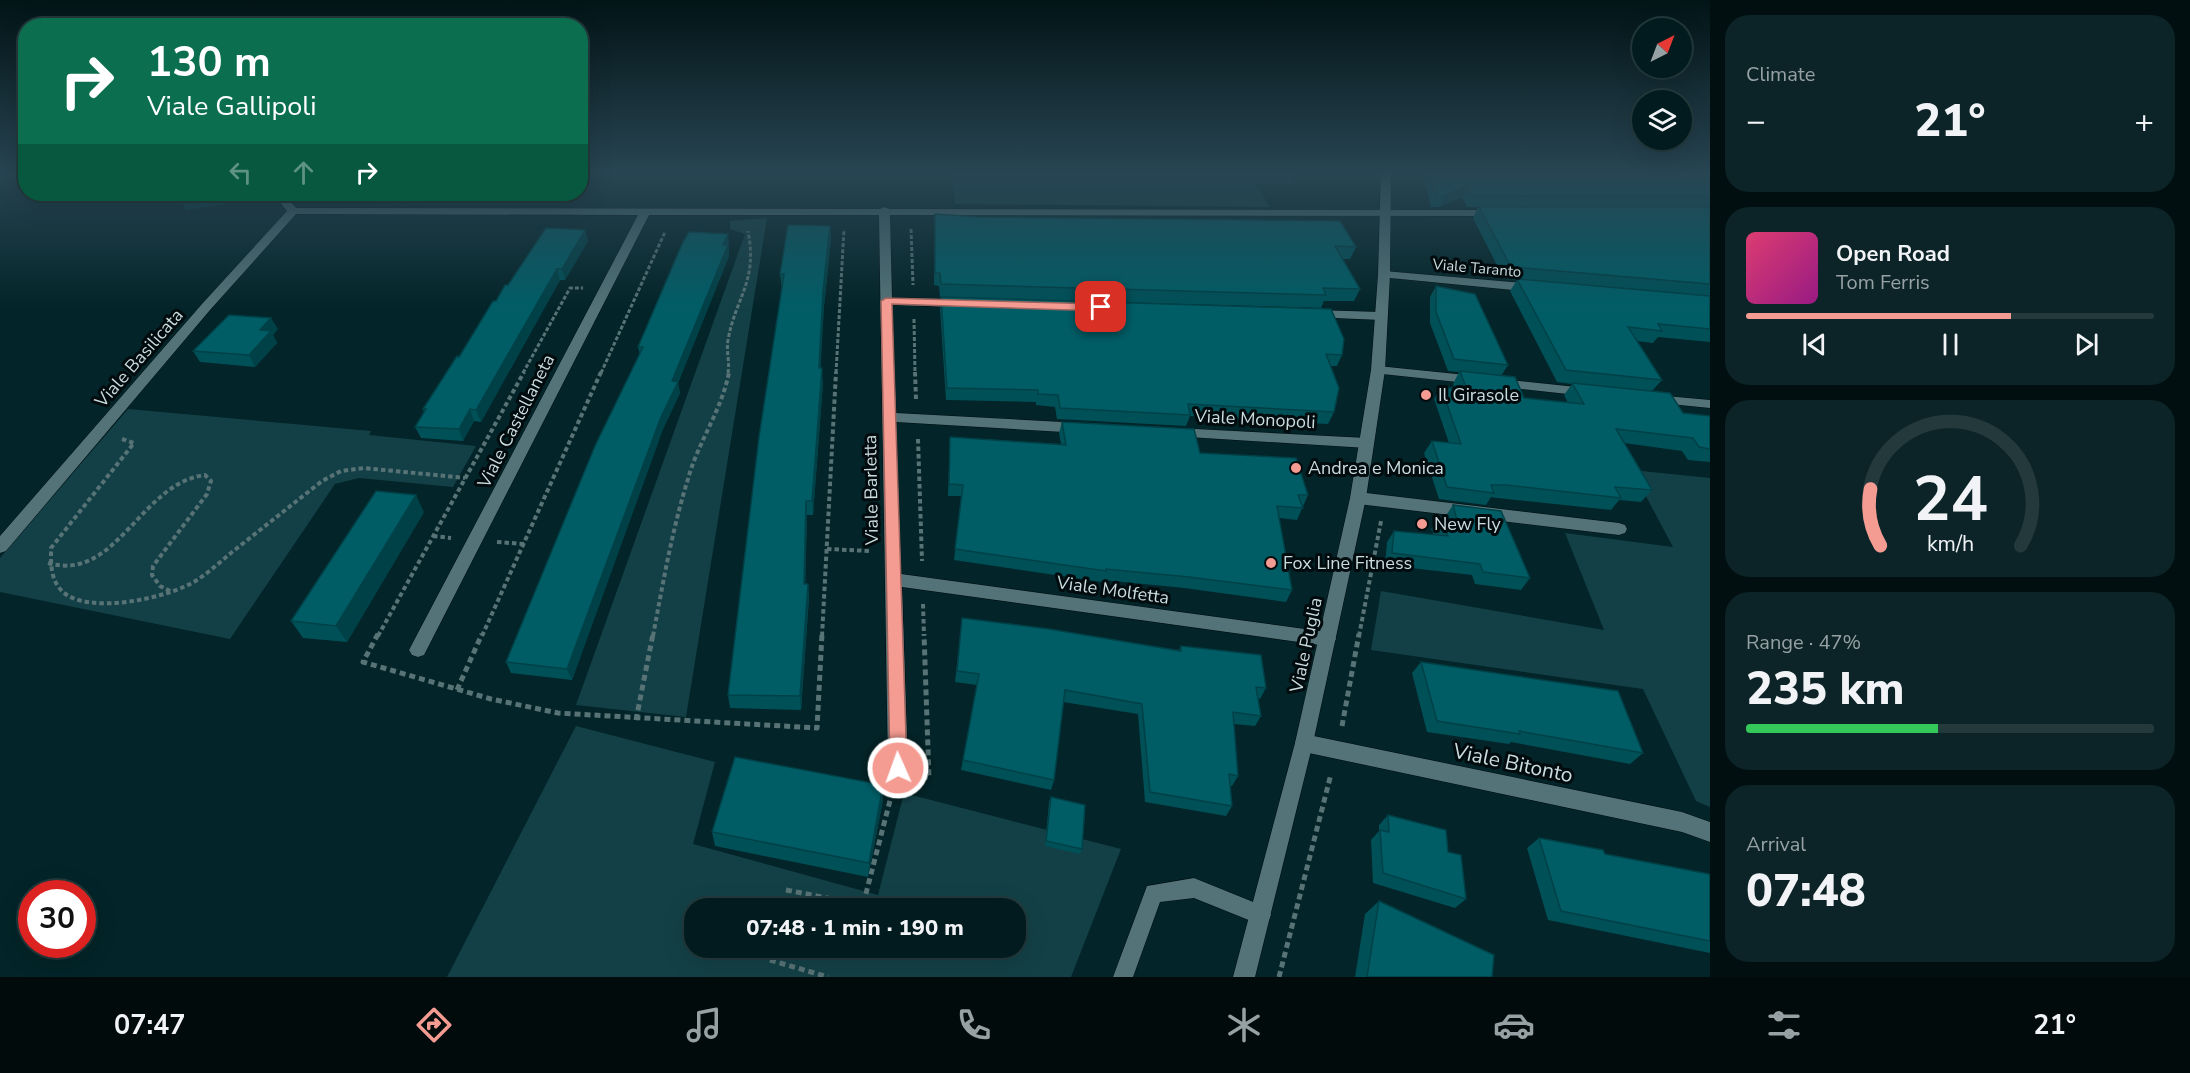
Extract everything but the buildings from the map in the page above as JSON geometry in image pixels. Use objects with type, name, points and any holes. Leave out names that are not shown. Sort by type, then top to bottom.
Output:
[{"type":"street","name":"Viale Basilicata","points":[[0,548],[287,218]]},
{"type":"street","name":"Viale Castellaneta","points":[[418,650],[642,218]]},
{"type":"street","name":"Viale Barletta","points":[[884,218],[898,768]]},
{"type":"street","name":"Viale Puglia","points":[[1244,977],[1304,743],[1358,498],[1378,370],[1386,218]]},
{"type":"street","name":"Viale Taranto","points":[[1384,275],[1545,288]]},
{"type":"street","points":[[886,301],[972,303]]},
{"type":"street","points":[[1299,313],[1381,316]]},
{"type":"street","points":[[1378,370],[1595,392]]},
{"type":"street","points":[[1641,397],[1710,404]]},
{"type":"street","points":[[889,417],[1095,428]]},
{"type":"street","name":"Viale Monopoli","points":[[1166,432],[1367,442]]},
{"type":"street","points":[[1358,498],[1619,529]]},
{"type":"street","name":"Viale Molfetta","points":[[893,579],[1327,639]]},
{"type":"street","name":"Viale Bitonto","points":[[1304,743],[1682,822],[1710,832]]},
{"type":"lane","points":[[1123,977],[1154,893],[1194,888],[1261,915]]},
{"type":"path","points":[[636,720],[673,535],[699,448],[725,392],[729,370],[728,341],[748,284],[752,252],[751,238],[738,218]]},
{"type":"path","points":[[786,890],[863,905],[898,768],[929,778],[910,218]]},
{"type":"path","points":[[588,288],[570,288],[363,662],[457,690],[558,713],[636,720],[817,728],[844,228],[854,228]]},
{"type":"path","points":[[457,690],[666,232],[657,231]]},
{"type":"path","points":[[100,431],[134,443],[51,548],[48,563],[54,583],[72,597],[100,604],[136,602],[173,592],[196,581],[322,481],[341,471],[364,468],[465,478]]},
{"type":"path","points":[[48,563],[69,568],[93,561],[108,551],[166,490],[196,474],[205,475],[211,481],[207,494],[153,566],[152,575],[160,586],[173,592]]},
{"type":"path","points":[[770,960],[828,977]]},
{"type":"shaded area","points":[[767,218],[686,717],[576,705],[745,234],[730,229],[730,221]]},
{"type":"shaded area","points":[[128,409],[371,431],[369,435],[476,446],[453,487],[359,478],[335,484],[230,639],[0,592],[0,558]]},
{"type":"shaded area","points":[[1632,470],[1710,478],[1710,807],[1696,801],[1643,689],[1371,650],[1381,591],[1604,630],[1565,533],[1673,547]]},
{"type":"shaded area","points":[[576,726],[715,762],[693,844],[878,895],[904,793],[1121,849],[1071,977],[447,977]]},
{"type":"place","name":"Il Girasole","points":[[1426,395]]},
{"type":"place","name":"Andrea e Monica","points":[[1296,468]]},
{"type":"place","name":"New Fly","points":[[1422,524]]},
{"type":"place","name":"Fox Line Fitness","points":[[1271,563]]},
{"type":"route","points":[[898,768],[886,301],[1101,307]]}]
